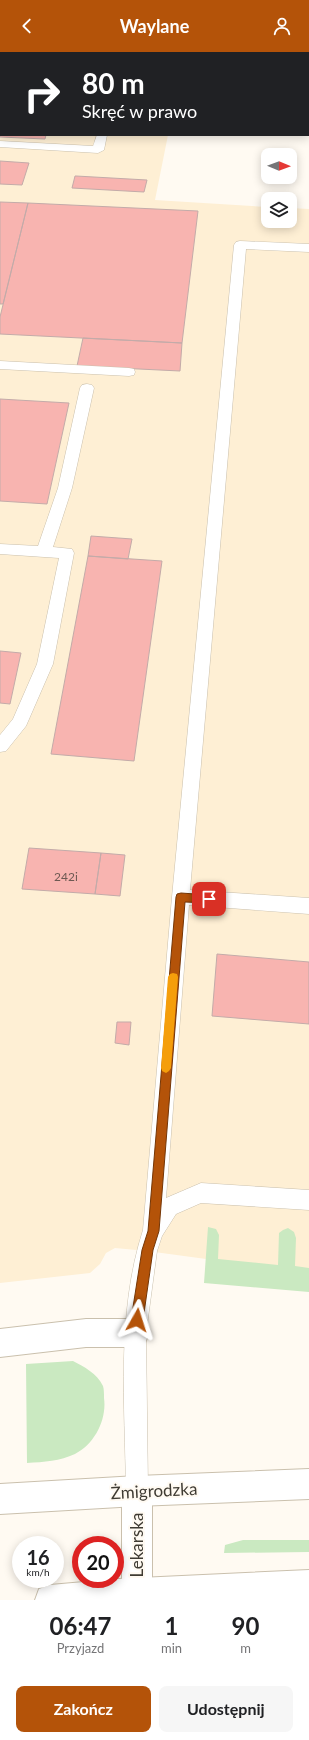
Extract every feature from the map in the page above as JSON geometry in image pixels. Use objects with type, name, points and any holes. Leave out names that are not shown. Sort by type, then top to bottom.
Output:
[{"type":"main road","points":[[0,1343],[86,1333],[135,1333]]},
{"type":"main road","name":"Żmigrodzka","points":[[0,1499],[137,1491],[309,1484]]},
{"type":"main road","name":"Lekarska","points":[[137,1491],[137,1597]]},
{"type":"main road","points":[[50,1600],[137,1597],[309,1585]]},
{"type":"lane","points":[[0,144],[98,150],[102,136]]},
{"type":"lane","points":[[137,1491],[135,1333],[147,1250],[153,1231],[181,897],[240,245],[309,248]]},
{"type":"lane","points":[[0,365],[129,372]]},
{"type":"lane","points":[[44,551],[65,488],[87,388]]},
{"type":"lane","points":[[0,549],[67,553],[45,664],[20,722],[0,746]]},
{"type":"lane","points":[[181,897],[309,906]]},
{"type":"lane","points":[[153,1231],[169,1207],[201,1193],[309,1200]]},
{"type":"shaded area","points":[[0,136],[168,136],[155,200],[261,207],[261,228],[297,228],[297,208],[309,209],[309,1273],[115,1248],[106,1253],[100,1264],[90,1273],[0,1283]]},
{"type":"green space","points":[[208,1227],[216,1229],[219,1235],[218,1259],[278,1265],[279,1233],[288,1228],[294,1232],[296,1238],[295,1266],[309,1268],[309,1292],[204,1283]]},
{"type":"green space","points":[[73,1361],[94,1374],[103,1386],[104,1414],[98,1430],[88,1444],[75,1454],[58,1460],[27,1463],[26,1364]]},
{"type":"green space","points":[[243,1540],[309,1540],[309,1552],[224,1553],[225,1545]]},
{"type":"building","points":[[0,136],[46,136],[45,139]]},
{"type":"building","points":[[0,161],[29,163],[22,185],[0,184]]},
{"type":"building","points":[[75,176],[147,180],[144,192],[72,188]]},
{"type":"building","points":[[0,202],[28,203],[3,304],[0,304]]},
{"type":"building","points":[[28,203],[198,211],[182,343],[0,334],[0,317]]},
{"type":"building","points":[[83,338],[182,343],[180,371],[77,366]]},
{"type":"building","points":[[0,399],[69,403],[47,504],[0,501]]},
{"type":"building","points":[[91,536],[132,539],[128,559],[88,556]]},
{"type":"building","points":[[88,556],[162,561],[134,761],[51,754]]},
{"type":"building","points":[[0,651],[21,653],[10,704],[0,703]]},
{"type":"building","points":[[29,848],[101,853],[95,894],[22,889]]},
{"type":"building","points":[[101,853],[125,855],[120,896],[95,894]]},
{"type":"building","points":[[217,954],[309,962],[309,1024],[212,1016]]},
{"type":"building","points":[[117,1022],[131,1022],[129,1045],[115,1043]]},
{"type":"slow traffic","points":[[166,1068],[173,977]]},
{"type":"route","points":[[137,1320],[147,1250],[153,1231],[168,1037],[181,897],[209,899]]}]
